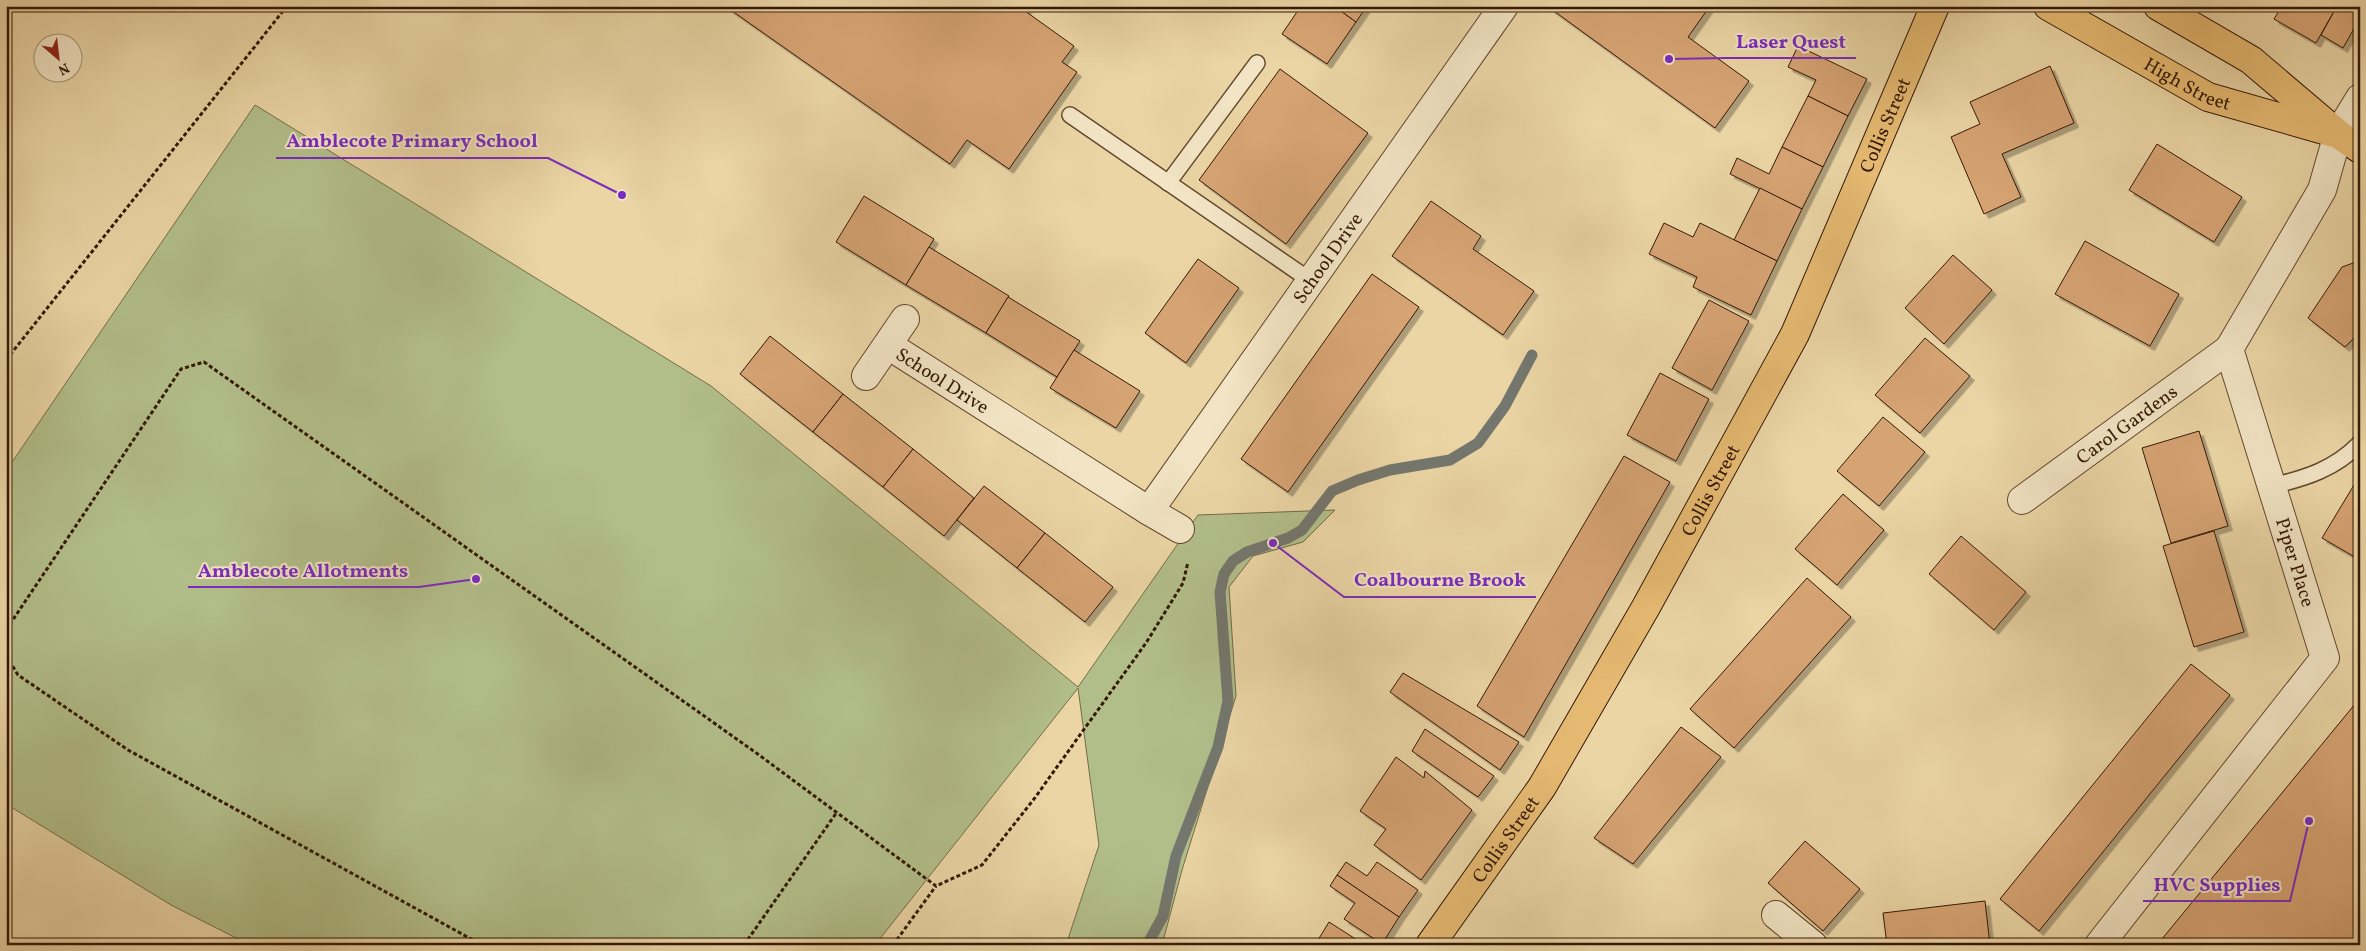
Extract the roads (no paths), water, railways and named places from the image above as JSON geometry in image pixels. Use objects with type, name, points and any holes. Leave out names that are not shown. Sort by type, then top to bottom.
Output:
[{"type":"main road","name":"Collis Street","points":[[1430,945],[1542,787],[1646,607],[1795,334],[1935,6]]},
{"type":"main road","name":"High Street","points":[[2048,6],[2208,97],[2349,141]]},
{"type":"main road","points":[[2158,6],[2251,60],[2349,141]]},
{"type":"street","name":"School Drive","points":[[1149,511],[1504,6]]},
{"type":"street","points":[[2229,349],[2349,141],[2360,98]]},
{"type":"street","name":"School Drive","points":[[866,376],[905,319]]},
{"type":"street","name":"School Drive","points":[[888,346],[1180,529]]},
{"type":"street","name":"Piper Place","points":[[2099,945],[2326,658],[2229,349]]},
{"type":"street","name":"Carol Gardens","points":[[2022,500],[2229,349]]},
{"type":"street","points":[[1776,915],[1813,945]]},
{"type":"lane","points":[[1168,183],[1257,63]]},
{"type":"lane","points":[[1070,116],[1311,281]]},
{"type":"lane","points":[[2272,486],[2324,471],[2349,455],[2360,443]]},
{"type":"waterway","points":[[1147,945],[1163,916],[1176,856],[1218,747],[1228,701],[1220,592],[1224,574],[1233,561],[1247,552],[1288,538],[1302,530],[1332,491],[1390,470],[1450,460],[1478,443],[1505,406],[1532,355]]},
{"type":"place","name":"Laser Quest","points":[[1669,59]]},
{"type":"place","name":"Amblecote Primary School","points":[[622,195]]},
{"type":"place","name":"Coalbourne Brook","points":[[1273,543]]},
{"type":"place","name":"Amblecote Allotments","points":[[476,579]]},
{"type":"place","name":"HVC Supplies","points":[[2309,821]]}]
